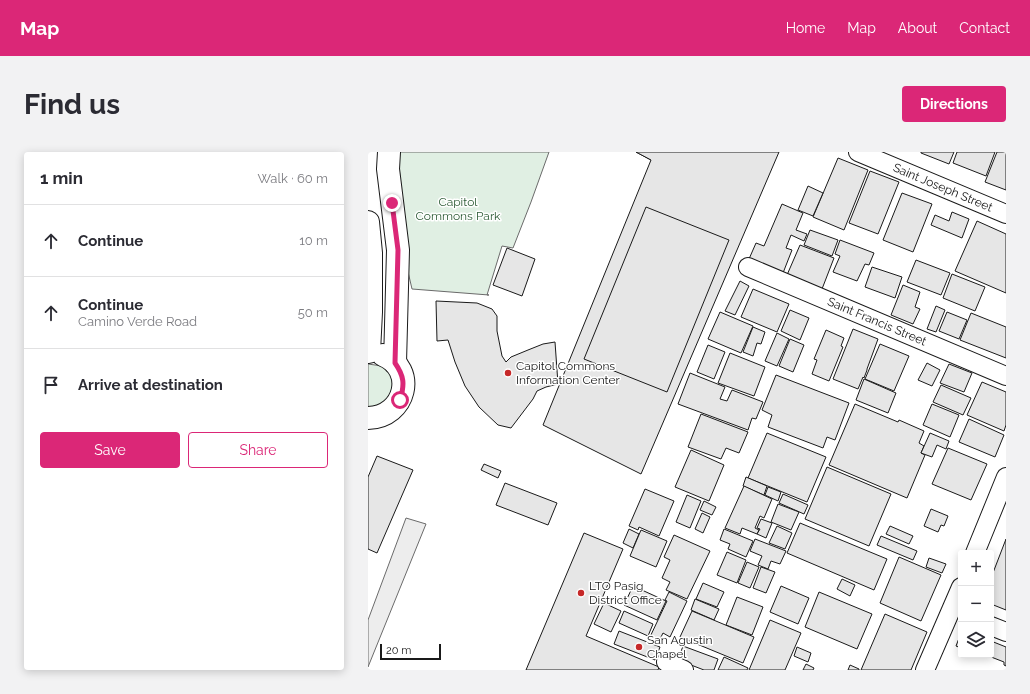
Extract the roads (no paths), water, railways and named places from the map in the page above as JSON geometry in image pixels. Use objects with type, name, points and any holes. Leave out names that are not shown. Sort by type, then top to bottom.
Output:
[{"type":"street","points":[[389,152],[388,169],[398,250],[395,363]]},
{"type":"street","name":"Saint Joseph Street","points":[[858,152],[1006,214]]},
{"type":"street","points":[[368,222],[371,253],[369,352],[379,353],[388,357],[395,363],[403,380],[403,390],[400,400],[395,408],[388,414],[368,419]]},
{"type":"street","name":"Saint Francis Street","points":[[748,267],[1006,376]]},
{"type":"street","points":[[976,550],[1006,477]]},
{"type":"street","points":[[925,670],[957,610]]},
{"type":"street","points":[[994,627],[1006,632]]},
{"type":"street","points":[[666,662],[684,670]]},
{"type":"place","name":"Capitol Commons Information Center","points":[[508,373]]},
{"type":"place","name":"LTO Pasig District Office","points":[[581,593]]},
{"type":"place","name":"San Agustin Chapel","points":[[639,647]]},
{"type":"park label","name":"Capitol Commons Park","points":[[458,209]]}]
